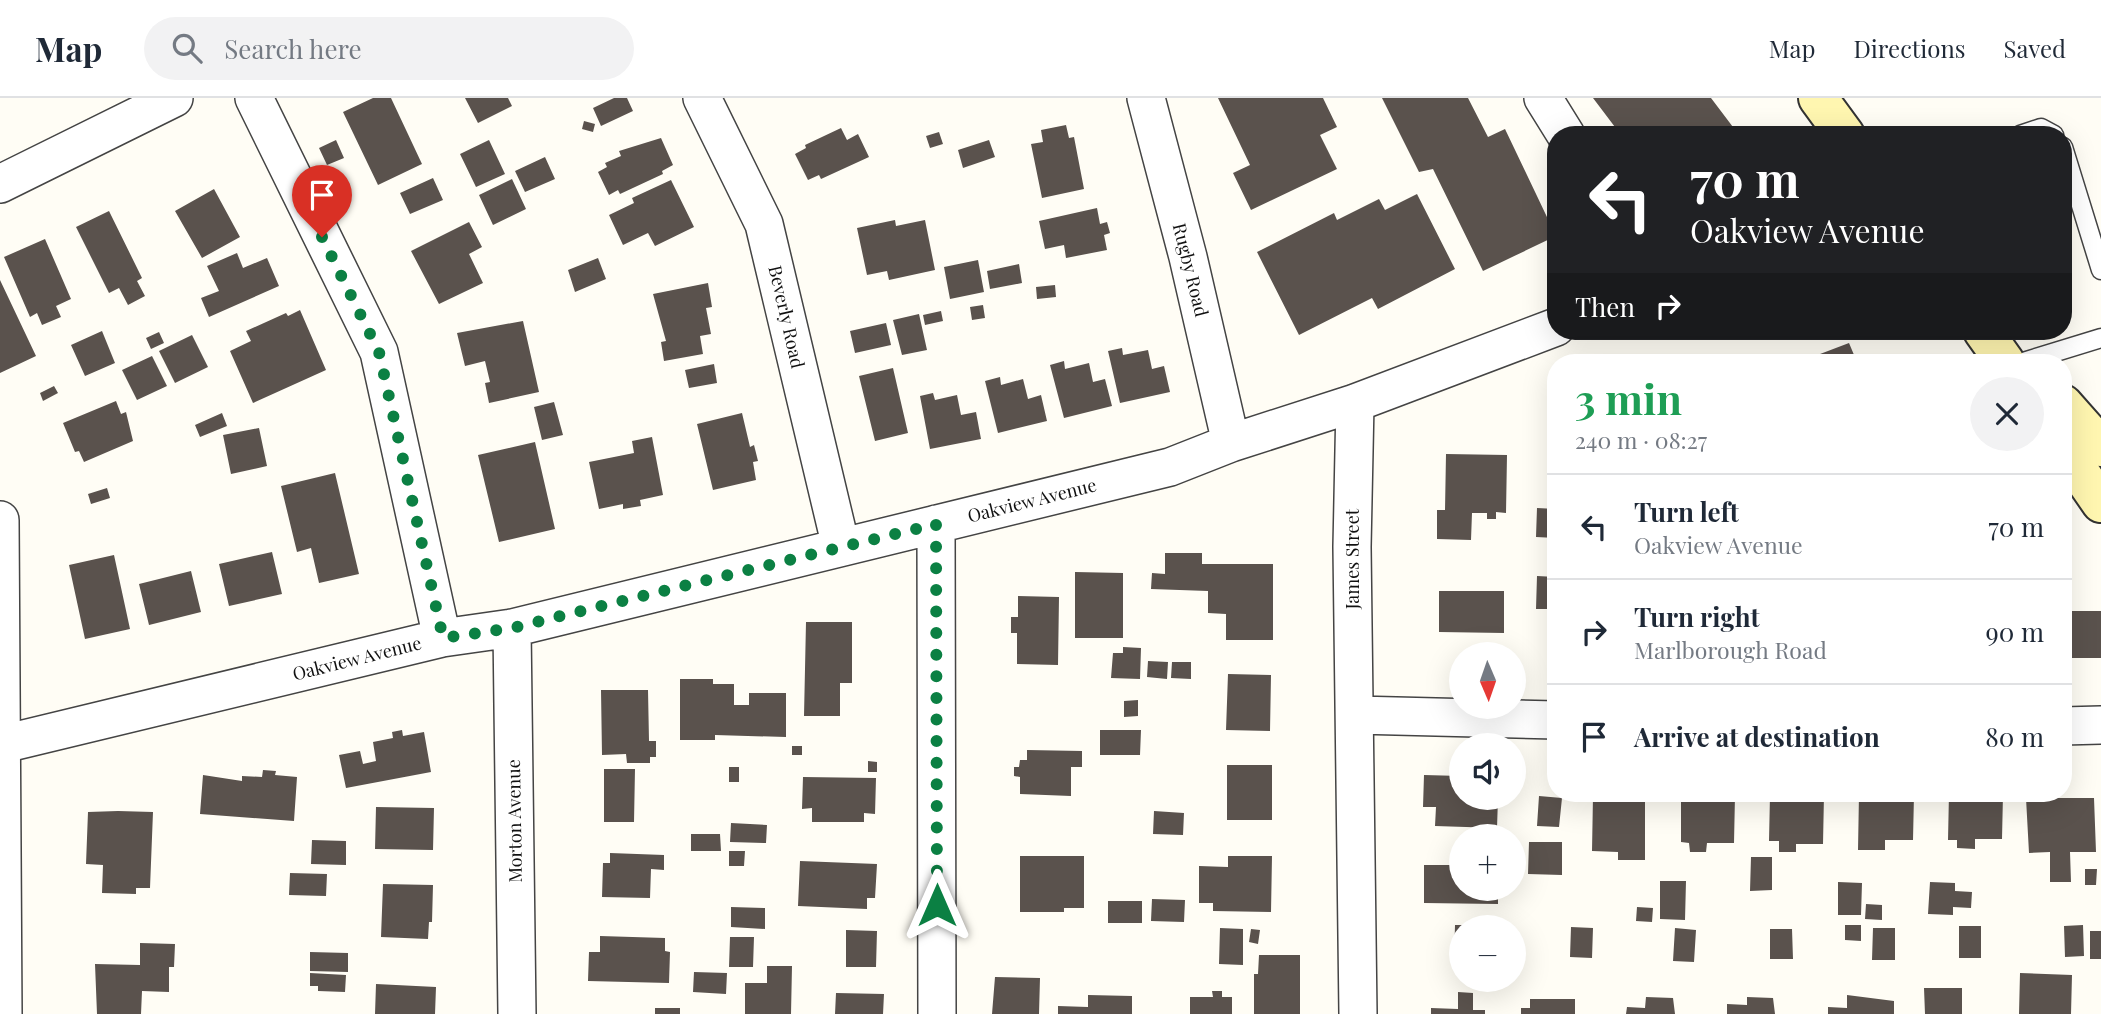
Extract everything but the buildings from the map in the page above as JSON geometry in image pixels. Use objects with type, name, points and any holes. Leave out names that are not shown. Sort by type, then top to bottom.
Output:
[{"type":"main road","points":[[1818,98],[1838,126]]},
{"type":"main road","points":[[2072,414],[2101,447]]},
{"type":"main road","points":[[2072,461],[2101,503]]},
{"type":"street","points":[[0,184],[174,98]]},
{"type":"street","points":[[254,98],[379,352],[443,638]]},
{"type":"street","name":"Beverly Road","points":[[702,98],[764,224],[841,547]]},
{"type":"street","name":"Rugby Road","points":[[1146,98],[1188,257],[1231,443]]},
{"type":"street","points":[[1542,98],[1560,126]]},
{"type":"street","name":"Oakview Avenue","points":[[3,744],[443,638],[512,628],[1170,467],[1231,443],[1355,403],[1547,330]]},
{"type":"street","name":"James Street","points":[[1355,403],[1352,547],[1356,715],[1357,1014]]},
{"type":"street","points":[[0,520],[3,1014]]},
{"type":"street","points":[[936,524],[937,1014]]},
{"type":"street","name":"Morton Avenue","points":[[512,628],[517,1014]]},
{"type":"street","points":[[1356,715],[1547,720]]},
{"type":"street","points":[[2072,726],[2101,725]]},
{"type":"lane","points":[[2072,176],[2101,270]]},
{"type":"lane","points":[[2049,354],[2101,338]]},
{"type":"route","points":[[322,237],[379,352],[443,638],[512,628],[936,524],[937,905]]}]
